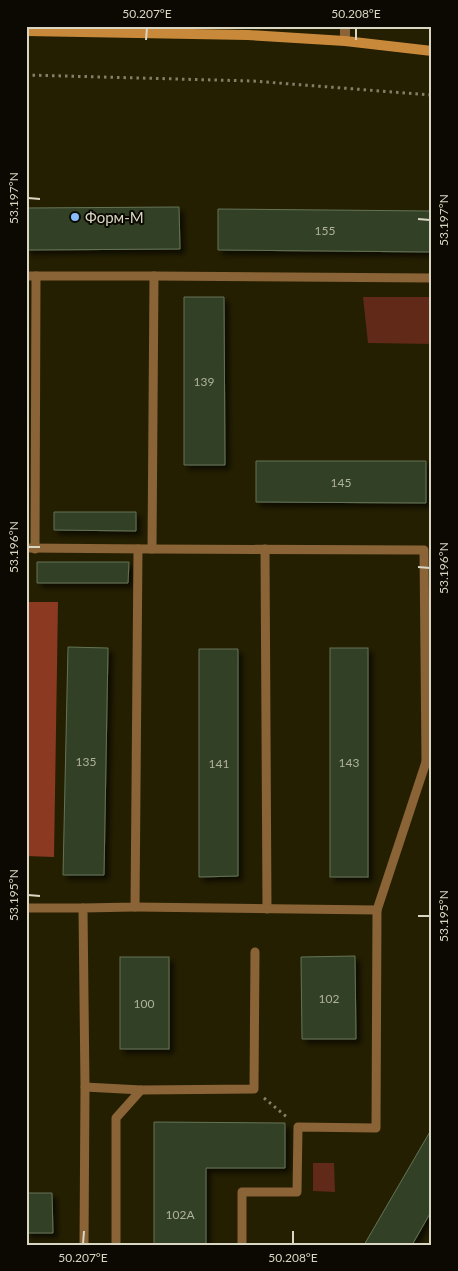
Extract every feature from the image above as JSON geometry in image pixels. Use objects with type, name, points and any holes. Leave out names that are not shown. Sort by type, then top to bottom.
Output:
[{"type":"main road","points":[[26,31],[248,35],[345,41],[432,51]]},
{"type":"street","points":[[345,26],[345,41]]},
{"type":"lane","points":[[242,1245],[242,1192],[297,1192],[298,1126],[376,1128],[377,910],[429,762],[424,550],[31,548],[31,276],[432,278]]},
{"type":"lane","points":[[152,550],[154,276]]},
{"type":"lane","points":[[135,907],[138,549]]},
{"type":"lane","points":[[265,550],[267,909]]},
{"type":"lane","points":[[26,908],[135,907],[377,910]]},
{"type":"lane","points":[[83,908],[84,1245]]},
{"type":"lane","points":[[85,1087],[142,1090],[254,1089],[255,952]]},
{"type":"lane","points":[[116,1245],[116,1118],[142,1090]]},
{"type":"path","points":[[26,74],[252,81],[432,95]]},
{"type":"path","points":[[254,1089],[298,1126]]},
{"type":"shaded area","points":[[363,297],[432,297],[432,344],[368,343]]},
{"type":"shaded area","points":[[26,602],[58,602],[54,857],[26,856]]},
{"type":"shaded area","points":[[313,1163],[334,1163],[335,1192],[313,1191]]},
{"type":"building","points":[[179,207],[180,249],[26,250],[26,208]]},
{"type":"building","points":[[218,209],[432,211],[432,252],[218,250]]},
{"type":"building","points":[[184,297],[224,297],[225,465],[184,465]]},
{"type":"building","points":[[256,461],[426,461],[426,503],[256,502]]},
{"type":"building","points":[[54,512],[136,512],[136,531],[54,530]]},
{"type":"building","points":[[37,562],[129,562],[128,583],[37,583]]},
{"type":"building","points":[[68,647],[108,648],[104,875],[63,875]]},
{"type":"building","points":[[330,648],[368,648],[368,877],[330,877]]},
{"type":"building","points":[[199,649],[238,649],[238,876],[199,877]]},
{"type":"building","points":[[355,956],[356,1039],[302,1039],[301,957]]},
{"type":"building","points":[[120,957],[169,957],[169,1049],[120,1049]]},
{"type":"building","points":[[154,1122],[285,1123],[285,1168],[206,1168],[206,1245],[154,1245]]},
{"type":"building","points":[[431,1130],[432,1210],[412,1245],[364,1245]]},
{"type":"building","points":[[26,1193],[52,1193],[53,1233],[26,1233]]},
{"type":"place","name":"Форм-М","points":[[75,217]]}]
